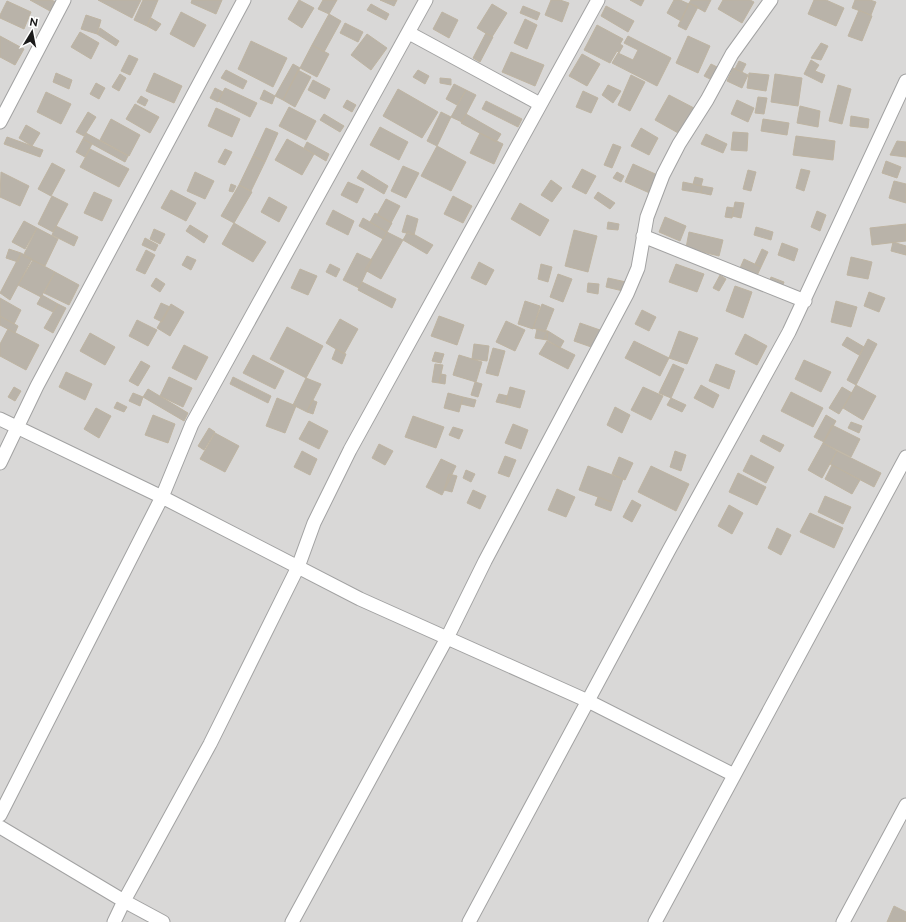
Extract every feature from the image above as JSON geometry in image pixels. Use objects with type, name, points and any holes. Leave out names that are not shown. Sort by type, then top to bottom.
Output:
[{"type":"street","points":[[0,122],[64,0]]},
{"type":"street","points":[[0,464],[37,386],[244,0]]},
{"type":"street","points":[[0,815],[162,497],[192,424],[426,0]]},
{"type":"street","points":[[114,922],[210,744],[298,567],[314,523],[350,450],[598,0]]},
{"type":"street","points":[[292,922],[373,771],[447,638],[485,561],[627,294],[638,268],[647,217],[663,175],[679,144],[707,100],[732,54],[771,0]]},
{"type":"street","points":[[409,33],[540,104]]},
{"type":"street","points":[[469,922],[673,543],[789,332],[805,301],[906,81]]},
{"type":"street","points":[[643,236],[805,301]]},
{"type":"street","points":[[0,419],[162,497],[360,599],[588,702],[734,775]]},
{"type":"street","points":[[654,922],[906,457]]},
{"type":"street","points":[[843,922],[906,805]]},
{"type":"street","points":[[0,827],[124,901],[163,922]]},
{"type":"shaded area","points":[[0,0],[906,0],[906,922],[0,922]]},
{"type":"building","points":[[30,0],[51,0],[56,2],[50,11]]},
{"type":"building","points":[[98,0],[141,0],[132,18]]},
{"type":"building","points":[[143,0],[158,0],[147,26],[134,20]]},
{"type":"building","points":[[192,0],[222,0],[216,14],[191,3]]},
{"type":"building","points":[[299,0],[314,8],[302,28],[288,19]]},
{"type":"building","points":[[323,0],[337,0],[329,14],[318,9]]},
{"type":"building","points":[[380,0],[397,0],[394,6]]},
{"type":"building","points":[[551,0],[560,0],[569,3],[562,22],[545,15]]},
{"type":"building","points":[[630,0],[644,0],[641,6]]},
{"type":"building","points":[[674,0],[680,0],[689,4],[681,21],[667,13]]},
{"type":"building","points":[[691,0],[711,0],[705,12],[689,3]]},
{"type":"building","points":[[723,0],[750,0],[754,2],[742,23],[718,9]]},
{"type":"building","points":[[814,0],[826,0],[844,8],[836,26],[808,14]]},
{"type":"building","points":[[855,0],[870,0],[876,2],[871,15],[852,8]]},
{"type":"building","points":[[7,1],[31,12],[24,29],[0,18]]},
{"type":"building","points":[[689,3],[698,7],[686,30],[678,26]]},
{"type":"building","points":[[371,4],[389,14],[386,20],[367,10]]},
{"type":"building","points":[[492,4],[507,13],[492,37],[477,28]]},
{"type":"building","points":[[523,6],[540,13],[537,20],[520,13]]},
{"type":"building","points":[[606,6],[634,21],[628,32],[601,16]]},
{"type":"building","points":[[859,10],[872,16],[862,41],[848,36]]},
{"type":"building","points":[[181,12],[206,25],[194,47],[170,34]]},
{"type":"building","points":[[442,12],[458,20],[449,38],[433,29]]},
{"type":"building","points":[[329,14],[341,21],[324,52],[312,45]]},
{"type":"building","points":[[86,15],[101,20],[97,34],[81,29]]},
{"type":"building","points":[[151,18],[161,24],[156,31],[147,26]]},
{"type":"building","points":[[525,19],[537,25],[527,49],[514,43]]},
{"type":"building","points":[[345,23],[363,32],[358,42],[340,33]]},
{"type":"building","points":[[597,25],[623,39],[620,44],[623,46],[619,53],[617,51],[610,63],[584,50]]},
{"type":"building","points":[[100,28],[119,41],[116,46],[97,34]]},
{"type":"building","points":[[80,32],[99,43],[91,59],[71,47]]},
{"type":"building","points":[[486,33],[493,37],[480,62],[473,58]]},
{"type":"building","points":[[367,34],[387,48],[371,70],[351,55]]},
{"type":"building","points":[[0,36],[24,49],[15,65],[0,57]]},
{"type":"building","points":[[628,36],[671,58],[657,86],[612,63],[618,53],[633,60],[638,50],[624,43]]},
{"type":"building","points":[[688,36],[710,46],[698,73],[676,63]]},
{"type":"building","points":[[251,41],[287,58],[273,87],[238,69]]},
{"type":"building","points":[[821,43],[828,46],[821,60],[811,58]]},
{"type":"building","points":[[312,45],[329,54],[317,77],[300,68]]},
{"type":"building","points":[[511,52],[544,65],[535,86],[502,72]]},
{"type":"building","points":[[582,54],[600,64],[587,86],[569,76]]},
{"type":"building","points":[[129,55],[138,59],[130,75],[121,71]]},
{"type":"building","points":[[811,60],[819,65],[815,71],[825,75],[822,83],[804,74]]},
{"type":"building","points":[[739,61],[746,64],[742,72],[735,69]]},
{"type":"building","points":[[293,64],[300,68],[283,100],[275,96]]},
{"type":"building","points":[[711,64],[723,70],[716,82],[704,76]]},
{"type":"building","points":[[733,68],[748,75],[742,88],[727,81]]},
{"type":"building","points":[[226,70],[247,81],[243,89],[221,78]]},
{"type":"building","points":[[298,70],[311,77],[295,107],[283,100]]},
{"type":"building","points":[[418,70],[429,76],[425,84],[413,77]]},
{"type":"building","points":[[56,73],[72,80],[69,89],[53,82]]},
{"type":"building","points":[[154,73],[182,86],[174,103],[146,91]]},
{"type":"building","points":[[749,73],[769,75],[766,91],[747,88]]},
{"type":"building","points":[[120,74],[126,78],[119,91],[112,87]]},
{"type":"building","points":[[775,74],[802,78],[798,106],[771,102]]},
{"type":"building","points":[[631,75],[645,82],[630,111],[618,105]]},
{"type":"building","points":[[440,78],[451,79],[451,85],[440,83]]},
{"type":"building","points":[[313,80],[330,89],[325,99],[308,90]]},
{"type":"building","points":[[96,83],[105,88],[99,99],[90,94]]},
{"type":"building","points":[[454,84],[466,90],[457,105],[446,99]]},
{"type":"building","points":[[608,85],[621,91],[613,103],[602,95]]},
{"type":"building","points":[[838,85],[851,89],[842,124],[829,121]]},
{"type":"building","points":[[215,88],[223,92],[218,102],[210,98]]},
{"type":"building","points":[[225,88],[257,103],[250,117],[218,101]]},
{"type":"building","points":[[398,89],[438,112],[422,138],[383,116]]},
{"type":"building","points":[[264,90],[275,96],[272,104],[260,99]]},
{"type":"building","points":[[466,90],[476,95],[462,122],[451,117]]},
{"type":"building","points":[[583,91],[598,98],[591,113],[576,107]]},
{"type":"building","points":[[46,92],[71,104],[61,124],[37,112]]},
{"type":"building","points":[[669,95],[694,108],[680,134],[655,120]]},
{"type":"building","points":[[141,96],[148,100],[145,106],[137,102]]},
{"type":"building","points":[[758,97],[767,98],[764,114],[755,113]]},
{"type":"building","points":[[347,100],[356,105],[352,112],[343,107]]},
{"type":"building","points":[[737,100],[754,108],[748,122],[731,114]]},
{"type":"building","points":[[486,101],[522,119],[518,127],[482,109]]},
{"type":"building","points":[[135,104],[159,117],[150,133],[126,119]]},
{"type":"building","points":[[800,106],[820,111],[818,127],[797,123]]},
{"type":"building","points":[[289,107],[316,121],[306,140],[279,126]]},
{"type":"building","points":[[216,108],[240,119],[232,137],[208,126]]},
{"type":"building","points":[[88,112],[96,117],[84,136],[76,132]]},
{"type":"building","points":[[441,112],[451,117],[437,146],[427,141]]},
{"type":"building","points":[[324,114],[344,126],[340,132],[320,120]]},
{"type":"building","points":[[466,114],[501,134],[496,142],[461,123]]},
{"type":"building","points":[[851,116],[869,119],[868,128],[850,126]]},
{"type":"building","points":[[111,119],[140,135],[129,156],[100,140]]},
{"type":"building","points":[[763,119],[789,123],[787,135],[761,131]]},
{"type":"building","points":[[26,125],[40,133],[32,146],[19,138]]},
{"type":"building","points":[[380,127],[408,142],[399,160],[370,145]]},
{"type":"building","points":[[266,128],[278,133],[265,162],[253,156]]},
{"type":"building","points":[[641,128],[658,138],[649,155],[631,146]]},
{"type":"building","points":[[733,132],[748,133],[747,151],[731,150]]},
{"type":"building","points":[[86,133],[128,156],[125,162],[83,139]]},
{"type":"building","points":[[480,133],[503,144],[494,164],[470,153]]},
{"type":"building","points":[[706,134],[727,144],[723,153],[701,144]]},
{"type":"building","points":[[796,136],[835,141],[833,160],[793,155]]},
{"type":"building","points":[[7,137],[43,150],[40,157],[4,144]]},
{"type":"building","points":[[83,139],[92,144],[85,157],[76,152]]},
{"type":"building","points":[[287,139],[314,154],[302,175],[275,160]]},
{"type":"building","points":[[897,141],[906,142],[906,157],[890,155]]},
{"type":"building","points":[[307,142],[329,154],[326,161],[304,148]]},
{"type":"building","points":[[613,144],[621,147],[612,168],[604,165]]},
{"type":"building","points":[[437,146],[466,162],[451,191],[421,176]]},
{"type":"building","points":[[90,149],[129,169],[119,187],[80,167]]},
{"type":"building","points":[[225,149],[232,152],[225,165],[218,162]]},
{"type":"building","points":[[253,156],[265,162],[251,191],[239,185]]},
{"type":"building","points":[[886,161],[901,167],[897,178],[882,173]]},
{"type":"building","points":[[52,163],[65,170],[51,196],[38,189]]},
{"type":"building","points":[[633,164],[662,177],[654,195],[625,182]]},
{"type":"building","points":[[403,166],[419,173],[406,198],[391,191]]},
{"type":"building","points":[[582,169],[596,176],[586,194],[572,187]]},
{"type":"building","points":[[801,169],[810,171],[804,191],[796,188]]},
{"type":"building","points":[[362,170],[388,186],[384,194],[357,178]]},
{"type":"building","points":[[748,170],[756,172],[751,191],[743,189]]},
{"type":"building","points":[[1,172],[29,186],[20,206],[0,197]]},
{"type":"building","points":[[195,172],[214,181],[205,199],[187,191]]},
{"type":"building","points":[[617,172],[624,176],[621,182],[613,178]]},
{"type":"building","points":[[695,177],[703,179],[701,186],[693,184]]},
{"type":"building","points":[[551,180],[562,188],[552,202],[541,195]]},
{"type":"building","points":[[894,181],[906,184],[906,203],[889,198]]},
{"type":"building","points":[[348,182],[364,189],[357,203],[341,195]]},
{"type":"building","points":[[683,182],[702,186],[701,193],[682,190]]},
{"type":"building","points":[[231,184],[236,186],[233,192],[229,191]]},
{"type":"building","points":[[239,185],[252,192],[234,223],[221,216]]},
{"type":"building","points":[[702,186],[713,188],[711,195],[701,193]]},
{"type":"building","points":[[171,190],[196,203],[186,221],[161,208]]},
{"type":"building","points":[[94,192],[112,200],[102,221],[84,213]]},
{"type":"building","points":[[598,192],[615,203],[610,209],[594,198]]},
{"type":"building","points":[[52,196],[68,204],[53,232],[38,224]]},
{"type":"building","points":[[453,196],[472,206],[463,223],[444,214]]},
{"type":"building","points":[[269,197],[287,207],[279,222],[261,212]]},
{"type":"building","points":[[386,199],[400,206],[391,223],[377,215]]},
{"type":"building","points":[[735,202],[744,203],[741,218],[732,216]]},
{"type":"building","points":[[520,203],[549,220],[540,236],[511,219]]},
{"type":"building","points":[[727,207],[734,208],[732,218],[725,217]]},
{"type":"building","points":[[333,210],[354,221],[348,235],[326,224]]},
{"type":"building","points":[[817,211],[826,215],[820,231],[811,227]]},
{"type":"building","points":[[375,213],[392,223],[387,232],[370,222]]},
{"type":"building","points":[[407,215],[418,219],[414,235],[402,232]]},
{"type":"building","points":[[665,217],[686,226],[680,241],[659,232]]},
{"type":"building","points":[[363,218],[387,232],[383,239],[359,226]]},
{"type":"building","points":[[24,221],[37,228],[25,249],[12,242]]},
{"type":"building","points":[[608,222],[619,224],[618,230],[607,229]]},
{"type":"building","points":[[234,223],[266,242],[253,262],[222,244]]},
{"type":"building","points":[[906,224],[906,241],[872,245],[870,228]]},
{"type":"building","points":[[190,225],[208,236],[204,243],[186,231]]},
{"type":"building","points":[[56,226],[78,237],[74,246],[52,235]]},
{"type":"building","points":[[756,227],[773,232],[771,240],[754,235]]},
{"type":"building","points":[[37,228],[58,239],[45,266],[23,256]]},
{"type":"building","points":[[154,229],[165,234],[160,244],[150,239]]},
{"type":"building","points":[[574,230],[597,236],[588,272],[565,266]]},
{"type":"building","points":[[408,231],[433,245],[427,254],[403,240]]},
{"type":"building","points":[[387,232],[403,240],[381,279],[365,270]]},
{"type":"building","points":[[689,232],[723,240],[719,256],[686,248]]},
{"type":"building","points":[[145,238],[158,245],[155,251],[142,245]]},
{"type":"building","points":[[893,242],[906,246],[906,255],[891,251]]},
{"type":"building","points":[[782,243],[798,249],[794,261],[778,255]]},
{"type":"building","points":[[9,249],[21,253],[18,262],[6,258]]},
{"type":"building","points":[[762,249],[768,252],[761,267],[755,264]]},
{"type":"building","points":[[146,250],[155,255],[145,274],[136,270]]},
{"type":"building","points":[[21,253],[32,259],[10,300],[0,293]]},
{"type":"building","points":[[357,253],[372,260],[359,288],[343,280]]},
{"type":"building","points":[[187,256],[196,260],[191,270],[182,265]]},
{"type":"building","points":[[851,257],[872,262],[868,279],[847,275]]},
{"type":"building","points":[[744,259],[761,267],[754,282],[737,275]]},
{"type":"building","points":[[33,260],[55,272],[41,297],[18,285]]},
{"type":"building","points":[[479,262],[494,270],[486,285],[471,278]]},
{"type":"building","points":[[330,264],[340,269],[336,277],[326,272]]},
{"type":"building","points":[[541,264],[552,267],[548,282],[538,279]]},
{"type":"building","points":[[676,264],[704,274],[697,292],[669,282]]},
{"type":"building","points":[[300,269],[317,276],[308,295],[291,288]]},
{"type":"building","points":[[55,272],[79,285],[69,305],[44,293]]},
{"type":"building","points":[[558,274],[572,279],[563,302],[550,297]]},
{"type":"building","points":[[720,275],[726,279],[719,291],[713,288]]},
{"type":"building","points":[[771,277],[784,282],[781,290],[768,286]]},
{"type":"building","points":[[156,278],[165,284],[160,292],[151,286]]},
{"type":"building","points":[[608,278],[626,282],[623,291],[606,287]]},
{"type":"building","points":[[362,282],[396,299],[392,308],[358,290]]},
{"type":"building","points":[[588,283],[599,284],[598,294],[587,292]]},
{"type":"building","points":[[735,286],[752,292],[743,318],[726,311]]},
{"type":"building","points":[[869,292],[885,298],[879,312],[864,306]]},
{"type":"building","points":[[42,295],[58,304],[53,312],[37,304]]},
{"type":"building","points":[[0,298],[21,310],[14,324],[0,316]]},
{"type":"building","points":[[525,301],[540,306],[533,329],[518,324]]},
{"type":"building","points":[[836,301],[857,307],[851,327],[831,322]]},
{"type":"building","points":[[161,303],[170,307],[162,322],[154,318]]},
{"type":"building","points":[[58,304],[66,308],[53,333],[44,328]]},
{"type":"building","points":[[171,304],[184,312],[170,336],[157,328]]},
{"type":"building","points":[[542,304],[554,309],[545,332],[533,328]]},
{"type":"building","points":[[642,310],[656,317],[649,331],[635,324]]},
{"type":"building","points":[[0,316],[18,326],[15,333],[0,325]]},
{"type":"building","points":[[439,316],[464,325],[457,345],[431,336]]},
{"type":"building","points":[[340,319],[358,329],[344,354],[326,343]]},
{"type":"building","points":[[137,320],[157,330],[148,346],[129,336]]},
{"type":"building","points":[[506,321],[525,330],[515,351],[496,342]]},
{"type":"building","points":[[580,323],[600,330],[594,348],[574,341]]},
{"type":"building","points":[[287,327],[323,346],[306,378],[270,359]]},
{"type":"building","points":[[8,329],[39,345],[26,370],[0,356],[0,344]]},
{"type":"building","points":[[537,329],[548,331],[547,340],[535,338]]},
{"type":"building","points":[[548,331],[564,341],[560,348],[544,338]]},
{"type":"building","points":[[679,331],[698,338],[687,364],[669,358]]},
{"type":"building","points":[[90,333],[115,347],[105,365],[80,351]]},
{"type":"building","points":[[745,334],[767,346],[757,365],[735,354]]},
{"type":"building","points":[[847,337],[864,347],[859,355],[842,345]]},
{"type":"building","points":[[868,339],[877,344],[856,385],[847,380]]},
{"type":"building","points":[[547,341],[575,355],[568,369],[539,354]]},
{"type":"building","points":[[634,341],[669,358],[660,376],[625,358]]},
{"type":"building","points":[[474,344],[489,346],[487,361],[472,359]]},
{"type":"building","points":[[184,345],[208,357],[196,380],[172,368]]},
{"type":"building","points":[[493,348],[505,351],[498,376],[486,373]]},
{"type":"building","points":[[336,349],[346,354],[342,364],[332,359]]},
{"type":"building","points":[[435,352],[444,354],[441,363],[432,361]]},
{"type":"building","points":[[253,355],[284,371],[275,389],[243,373]]},
{"type":"building","points":[[459,355],[482,362],[476,382],[453,375]]},
{"type":"building","points":[[804,360],[831,372],[821,392],[795,379]]},
{"type":"building","points":[[141,361],[150,366],[138,386],[129,381]]},
{"type":"building","points":[[435,364],[443,365],[439,383],[432,382]]},
{"type":"building","points":[[673,364],[684,369],[671,398],[659,393]]},
{"type":"building","points":[[716,364],[735,371],[729,389],[709,381]]},
{"type":"building","points":[[66,372],[92,384],[85,400],[59,387]]},
{"type":"building","points":[[441,374],[446,375],[445,384],[439,383]]},
{"type":"building","points":[[169,377],[192,388],[183,407],[160,396]]},
{"type":"building","points":[[233,377],[271,396],[268,403],[230,384]]},
{"type":"building","points":[[306,378],[321,384],[307,412],[293,405]]},
{"type":"building","points":[[475,382],[482,384],[478,397],[471,395]]},
{"type":"building","points":[[701,385],[719,395],[713,408],[694,398]]},
{"type":"building","points":[[856,385],[876,396],[863,420],[843,408]]},
{"type":"building","points":[[14,387],[21,391],[15,401],[8,397]]},
{"type":"building","points":[[510,387],[525,391],[520,408],[505,404]]},
{"type":"building","points":[[643,387],[663,396],[651,420],[631,410]]},
{"type":"building","points":[[842,387],[852,393],[839,414],[829,408]]},
{"type":"building","points":[[148,389],[188,413],[184,421],[143,397]]},
{"type":"building","points":[[791,392],[823,408],[813,427],[781,411]]},
{"type":"building","points":[[133,393],[143,397],[140,406],[129,401]]},
{"type":"building","points":[[448,393],[463,397],[459,412],[444,408]]},
{"type":"building","points":[[499,394],[508,396],[505,404],[496,402]]},
{"type":"building","points":[[463,397],[476,400],[474,407],[461,404]]},
{"type":"building","points":[[277,398],[296,406],[285,433],[266,426]]},
{"type":"building","points":[[671,398],[686,405],[682,412],[667,405]]},
{"type":"building","points":[[312,400],[317,402],[313,414],[307,412]]},
{"type":"building","points":[[117,402],[127,407],[124,412],[114,408]]},
{"type":"building","points":[[615,407],[630,415],[622,433],[607,425]]},
{"type":"building","points":[[96,408],[111,416],[99,438],[84,429]]},
{"type":"building","points":[[153,415],[175,424],[168,443],[145,435]]},
{"type":"building","points":[[826,415],[836,421],[824,442],[814,437]]},
{"type":"building","points":[[413,416],[444,427],[436,448],[405,437]]},
{"type":"building","points":[[309,421],[328,431],[319,449],[299,439]]},
{"type":"building","points":[[851,422],[862,426],[859,433],[848,428]]},
{"type":"building","points":[[513,424],[528,430],[521,449],[505,443]]},
{"type":"building","points":[[832,425],[860,439],[851,457],[823,443]]},
{"type":"building","points":[[453,427],[463,430],[459,439],[449,435]]},
{"type":"building","points":[[209,428],[215,432],[204,450],[198,446]]},
{"type":"building","points":[[215,433],[239,446],[225,472],[200,459]]},
{"type":"building","points":[[763,435],[784,445],[780,452],[760,441]]},
{"type":"building","points":[[823,443],[837,451],[822,478],[808,470]]},
{"type":"building","points":[[379,444],[393,451],[385,465],[372,458]]},
{"type":"building","points":[[302,451],[317,459],[310,475],[294,467]]},
{"type":"building","points":[[675,451],[686,455],[681,471],[670,467]]},
{"type":"building","points":[[837,451],[881,473],[874,487],[830,464]]},
{"type":"building","points":[[751,455],[774,467],[766,483],[743,471]]},
{"type":"building","points":[[505,456],[516,460],[509,477],[498,473]]},
{"type":"building","points":[[619,457],[633,463],[625,480],[612,474]]},
{"type":"building","points":[[441,459],[456,466],[442,495],[426,487]]},
{"type":"building","points":[[832,465],[860,480],[852,494],[825,479]]},
{"type":"building","points":[[588,466],[623,479],[614,503],[579,490]]},
{"type":"building","points":[[651,466],[689,484],[676,511],[638,492]]},
{"type":"building","points":[[466,470],[475,474],[471,482],[463,478]]},
{"type":"building","points":[[738,473],[766,487],[757,505],[729,492]]},
{"type":"building","points":[[449,474],[457,476],[452,492],[444,490]]},
{"type":"building","points":[[557,489],[575,497],[566,517],[548,510]]},
{"type":"building","points":[[473,490],[486,496],[480,509],[467,503]]},
{"type":"building","points":[[825,496],[851,507],[843,524],[818,512]]},
{"type":"building","points":[[598,497],[614,503],[611,511],[595,505]]},
{"type":"building","points":[[632,500],[641,505],[632,522],[623,517]]},
{"type":"building","points":[[729,505],[743,513],[732,534],[718,526]]},
{"type":"building","points":[[810,513],[843,528],[834,548],[800,532]]},
{"type":"building","points":[[777,528],[791,535],[781,555],[768,548]]},
{"type":"building","points":[[894,906],[906,912],[906,922],[887,922]]}]
